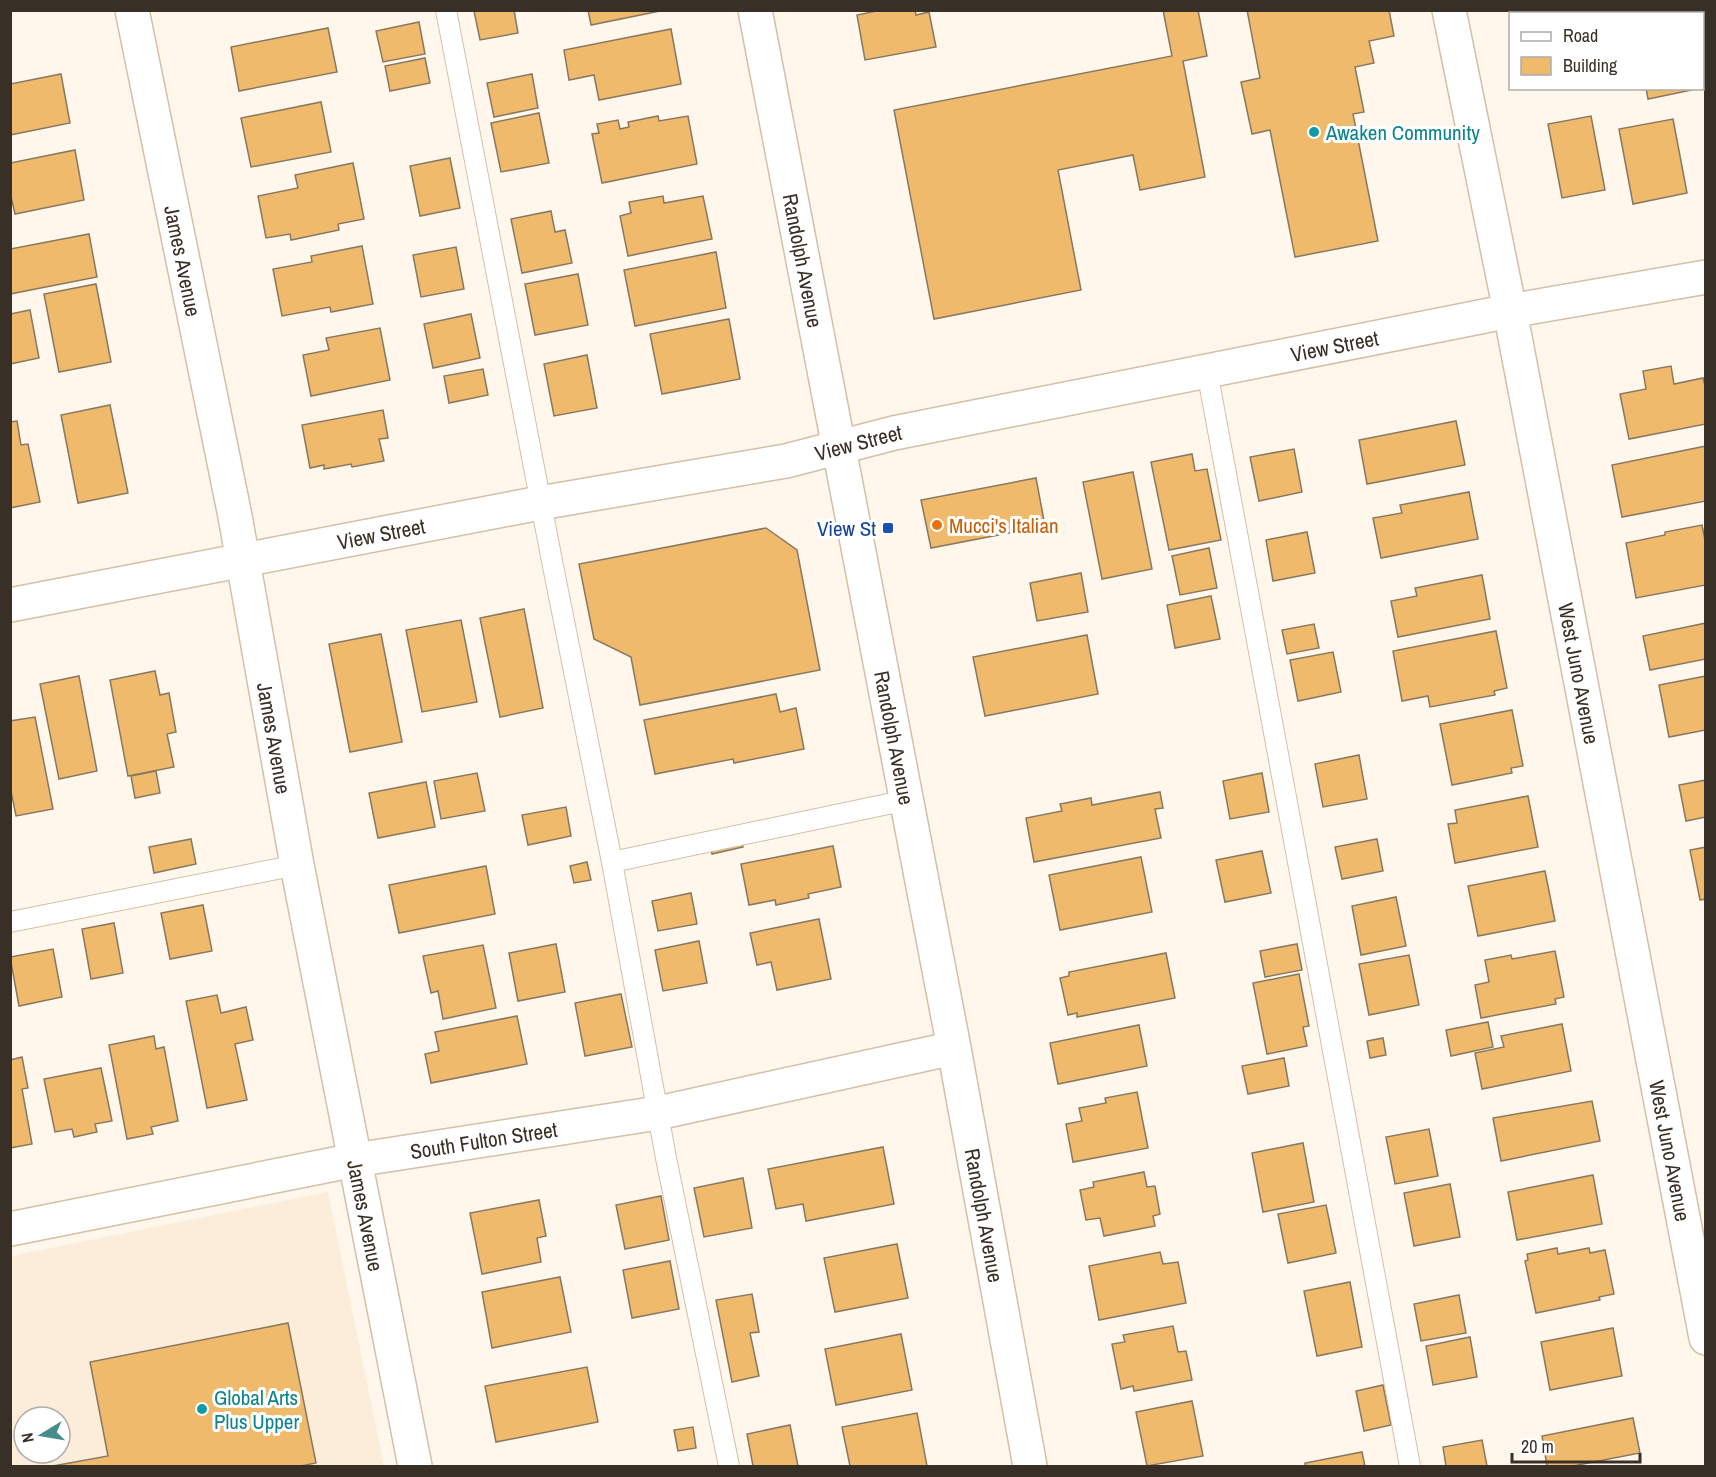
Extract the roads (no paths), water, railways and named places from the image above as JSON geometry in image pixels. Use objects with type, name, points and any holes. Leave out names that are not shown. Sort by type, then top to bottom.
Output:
[{"type":"street","name":"James Avenue","points":[[132,10],[243,561],[297,865],[415,1467]]},
{"type":"street","name":"Randolph Avenue","points":[[755,10],[954,1048],[1030,1467]]},
{"type":"street","name":"West Juno Avenue","points":[[1449,10],[1510,310],[1706,1338]]},
{"type":"street","name":"View Street","points":[[10,605],[540,503],[786,461],[906,430],[1510,310],[1706,277]]},
{"type":"street","name":"South Fulton Street","points":[[10,1229],[355,1160],[658,1113],[954,1048]]},
{"type":"lane","points":[[446,10],[540,503],[612,862],[658,1113],[729,1467]]},
{"type":"lane","points":[[1207,371],[1410,1467]]},
{"type":"lane","points":[[612,862],[906,800]]},
{"type":"lane","points":[[10,921],[297,865]]},
{"type":"place","name":"Awaken Community","points":[[1314,132]]},
{"type":"place","name":"Mucci's Italian","points":[[937,525]]},
{"type":"place","name":"View St","points":[[888,528]]},
{"type":"place","name":"Global Arts Plus Upper","points":[[202,1409]]}]
